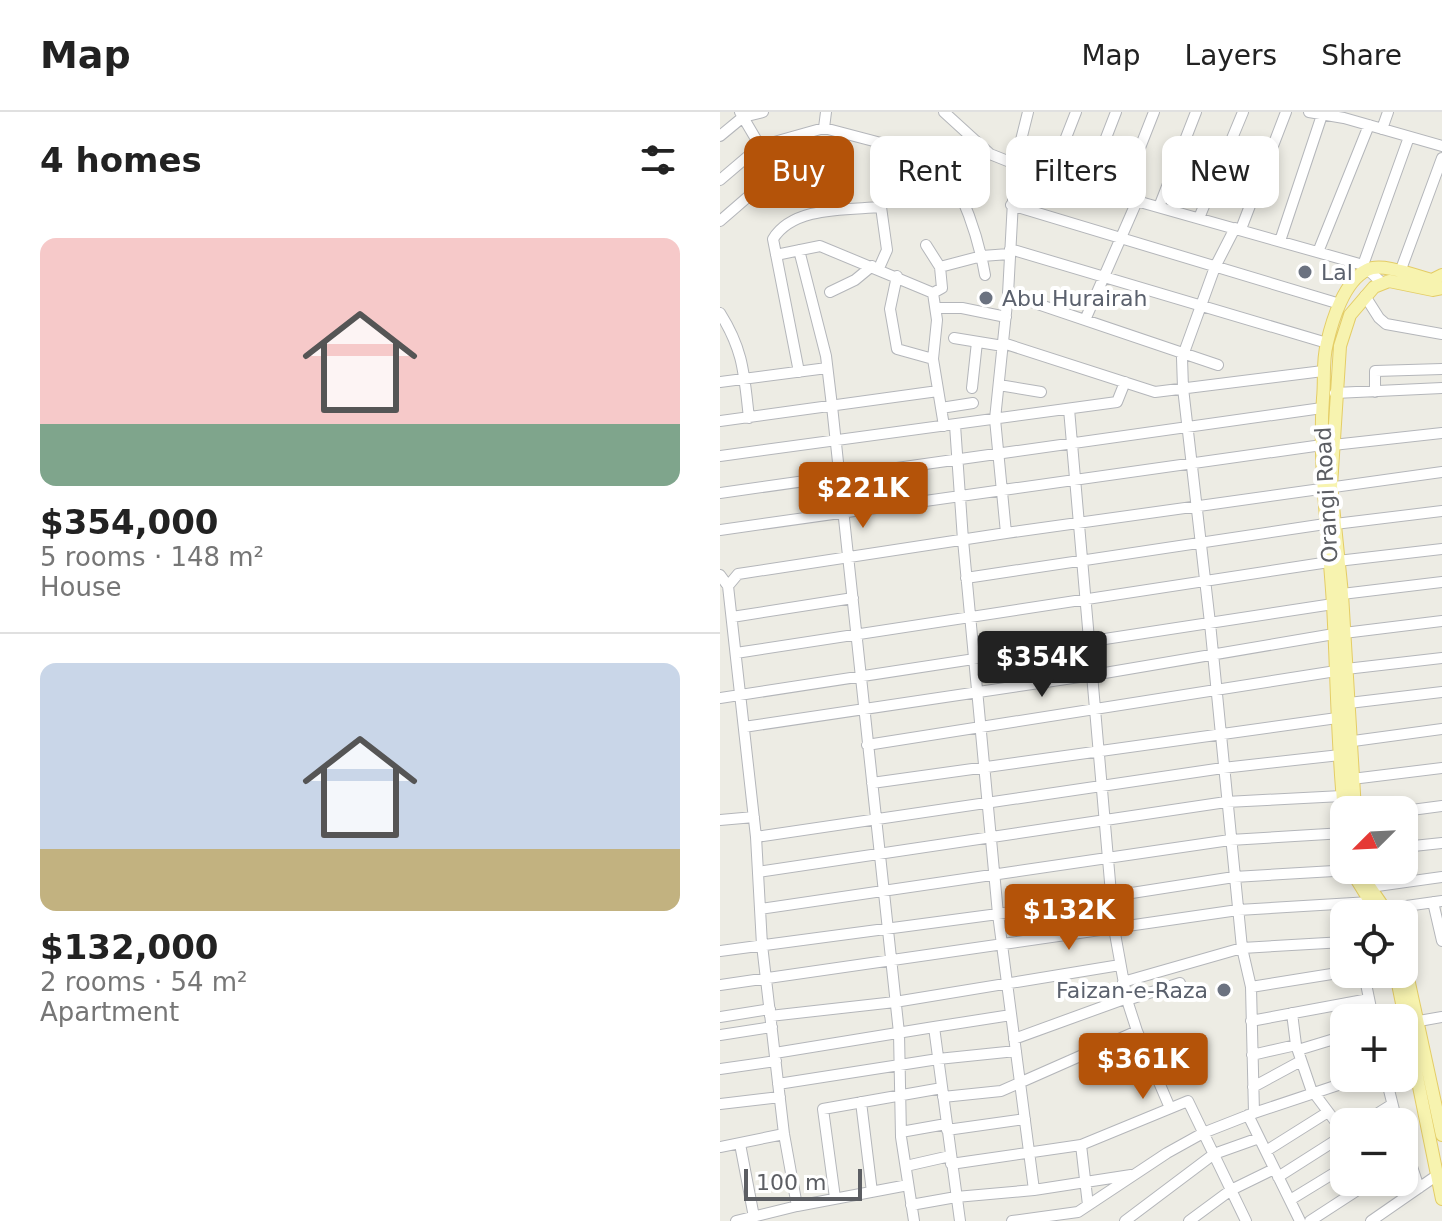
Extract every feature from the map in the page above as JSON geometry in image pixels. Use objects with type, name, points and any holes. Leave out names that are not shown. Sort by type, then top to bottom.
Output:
[{"type":"main road","points":[[1365,267],[1440,281],[1433,290],[1389,281],[1382,283]]},
{"type":"main road","name":"Orangi Road","points":[[1354,796],[1337,718],[1341,670],[1322,408],[1327,343],[1340,304],[1365,267]]},
{"type":"main road","name":"Orangi Road","points":[[1327,445],[1345,327],[1365,296],[1382,283]]},
{"type":"main road","name":"Orangi Road","points":[[1341,670],[1349,703],[1342,796]]},
{"type":"main road","points":[[1369,884],[1377,900]]},
{"type":"main road","points":[[1399,988],[1442,1199]]},
{"type":"main road","points":[[1411,988],[1442,1135]]},
{"type":"street","points":[[720,136],[741,114],[763,112]]},
{"type":"street","points":[[824,128],[826,112]]},
{"type":"street","points":[[944,112],[990,154],[1006,160]]},
{"type":"street","points":[[1022,136],[1028,112]]},
{"type":"street","points":[[1067,136],[1076,112]]},
{"type":"street","points":[[1107,136],[1116,112]]},
{"type":"street","points":[[1145,136],[1154,112]]},
{"type":"street","points":[[1159,207],[1196,112]]},
{"type":"street","points":[[1199,218],[1243,112]]},
{"type":"street","points":[[1286,112],[1238,229],[1215,267],[1184,354],[1183,388],[1198,506],[1242,948],[1251,987],[1251,1114],[1259,1138],[1300,1221]]},
{"type":"street","points":[[1309,112],[1323,113],[1442,146]]},
{"type":"street","points":[[1382,129],[1388,112]]},
{"type":"street","points":[[1280,241],[1323,113]]},
{"type":"street","points":[[741,114],[754,136]]},
{"type":"street","points":[[1318,252],[1369,125]]},
{"type":"street","points":[[796,136],[824,128],[900,148],[942,184],[952,177],[964,199],[985,275]]},
{"type":"street","points":[[1365,267],[1409,137]]},
{"type":"street","points":[[1400,272],[1442,158]]},
{"type":"street","points":[[720,180],[744,160]]},
{"type":"street","points":[[720,221],[744,200]]},
{"type":"street","points":[[1146,203],[1365,267],[1382,283]]},
{"type":"street","points":[[799,372],[773,239],[778,231],[808,214],[881,207],[887,250],[876,267],[830,292]]},
{"type":"street","points":[[1006,533],[995,419],[1008,294],[1011,208]]},
{"type":"street","points":[[1021,208],[1340,304]]},
{"type":"street","points":[[1085,320],[1134,208]]},
{"type":"street","points":[[926,245],[940,267],[942,288],[933,293]]},
{"type":"street","points":[[776,255],[820,246],[933,293]]},
{"type":"street","points":[[799,250],[827,368],[832,406],[899,1033],[901,1132],[914,1221]]},
{"type":"street","points":[[940,267],[1010,251],[1327,343]]},
{"type":"street","points":[[897,276],[890,309],[897,349],[933,359]]},
{"type":"street","points":[[933,293],[936,308],[933,359],[941,408],[957,459],[998,914],[1034,1190]]},
{"type":"street","points":[[1008,294],[1218,365]]},
{"type":"street","points":[[1365,296],[1386,324],[1442,334]]},
{"type":"street","points":[[936,308],[962,308],[1006,317]]},
{"type":"street","points":[[720,313],[731,330],[741,357],[749,418]]},
{"type":"street","points":[[720,335],[731,330]]},
{"type":"street","points":[[954,338],[1003,344],[1155,392],[1323,371]]},
{"type":"street","points":[[972,388],[977,342]]},
{"type":"street","points":[[720,382],[827,368]]},
{"type":"street","points":[[1375,392],[1375,371],[1442,369]]},
{"type":"street","points":[[720,456],[1117,402],[1125,382]]},
{"type":"street","points":[[999,385],[1041,392]]},
{"type":"street","points":[[1335,393],[1442,388]]},
{"type":"street","points":[[720,421],[938,391]]},
{"type":"street","points":[[941,408],[973,403]]},
{"type":"street","points":[[720,493],[1322,408]]},
{"type":"street","points":[[1069,409],[1114,928],[1127,999],[1137,1031],[1170,1108]]},
{"type":"street","points":[[720,530],[1192,463],[1442,433]]},
{"type":"street","points":[[724,586],[738,574],[1442,472]]},
{"type":"street","points":[[966,578],[1330,524],[1442,511]]},
{"type":"street","points":[[736,653],[1205,581],[1442,549]]},
{"type":"street","points":[[720,575],[732,617],[742,695],[756,837],[762,945],[784,1134],[797,1206]]},
{"type":"street","points":[[720,698],[1210,623],[1442,582]]},
{"type":"street","points":[[732,617],[853,598]]},
{"type":"street","points":[[744,727],[1093,675],[1339,634],[1442,621]]},
{"type":"street","points":[[867,745],[1341,670],[1442,658]]},
{"type":"street","points":[[1349,703],[1442,692]]},
{"type":"street","points":[[872,783],[1337,718]]},
{"type":"street","points":[[756,837],[1223,768],[1442,729]]},
{"type":"street","points":[[1352,779],[1442,768]]},
{"type":"street","points":[[758,872],[1226,802],[1330,797]]},
{"type":"street","points":[[1418,809],[1442,806]]},
{"type":"street","points":[[720,820],[754,817]]},
{"type":"street","points":[[760,909],[994,876],[1108,856],[1230,840],[1330,834]]},
{"type":"street","points":[[1418,846],[1442,843]]},
{"type":"street","points":[[720,951],[998,914],[1234,877],[1330,871]]},
{"type":"street","points":[[1370,887],[1442,877]]},
{"type":"street","points":[[1418,905],[1438,901],[1442,941]]},
{"type":"street","points":[[720,985],[1238,910],[1330,908]]},
{"type":"street","points":[[1123,982],[1242,948],[1330,943]]},
{"type":"street","points":[[720,1017],[771,1017],[895,1002],[1120,965]]},
{"type":"street","points":[[1251,987],[1330,974]]},
{"type":"street","points":[[778,1084],[1015,1045],[1127,999],[1180,983]]},
{"type":"street","points":[[1367,988],[1370,1004]]},
{"type":"street","points":[[1251,1021],[1369,999]]},
{"type":"street","points":[[1292,1013],[1298,1052],[1314,1093],[1330,1115]]},
{"type":"street","points":[[720,1069],[899,1033],[1011,1015]]},
{"type":"street","points":[[720,1035],[771,1017]]},
{"type":"street","points":[[1419,1021],[1442,1017]]},
{"type":"street","points":[[934,1027],[960,1221]]},
{"type":"street","points":[[835,1198],[823,1109],[900,1095],[1001,1091],[1137,1031]]},
{"type":"street","points":[[1252,1055],[1298,1052],[1330,1041]]},
{"type":"street","points":[[1253,1087],[1298,1052]]},
{"type":"street","points":[[1012,1221],[1084,1213],[1134,1174],[1203,1133],[1330,1088]]},
{"type":"street","points":[[1389,1092],[1392,1108]]},
{"type":"street","points":[[720,1104],[780,1097]]},
{"type":"street","points":[[906,1166],[1030,1154],[1081,1145],[1188,1101],[1246,1221]]},
{"type":"street","points":[[861,1102],[872,1192]]},
{"type":"street","points":[[1386,1108],[1391,1105]]},
{"type":"street","points":[[1266,1151],[1328,1112]]},
{"type":"street","points":[[901,1132],[1025,1119]]},
{"type":"street","points":[[720,1147],[784,1134]]},
{"type":"street","points":[[1125,1221],[1214,1154],[1259,1138]]},
{"type":"street","points":[[1189,1221],[1231,1190],[1276,1173],[1330,1142]]},
{"type":"street","points":[[740,1144],[754,1217]]},
{"type":"street","points":[[1081,1145],[1084,1213]]},
{"type":"street","points":[[911,1205],[1134,1174]]},
{"type":"street","points":[[1290,1200],[1330,1176]]},
{"type":"street","points":[[1371,1221],[1436,1176]]},
{"type":"street","points":[[736,1221],[908,1185]]},
{"type":"street","points":[[1310,1221],[1348,1196]]},
{"type":"place","name":"Lal","points":[[1305,272]]},
{"type":"place","name":"Abu Hurairah","points":[[986,298]]},
{"type":"place","name":"Faizan-e-Raza","points":[[1224,990]]}]
